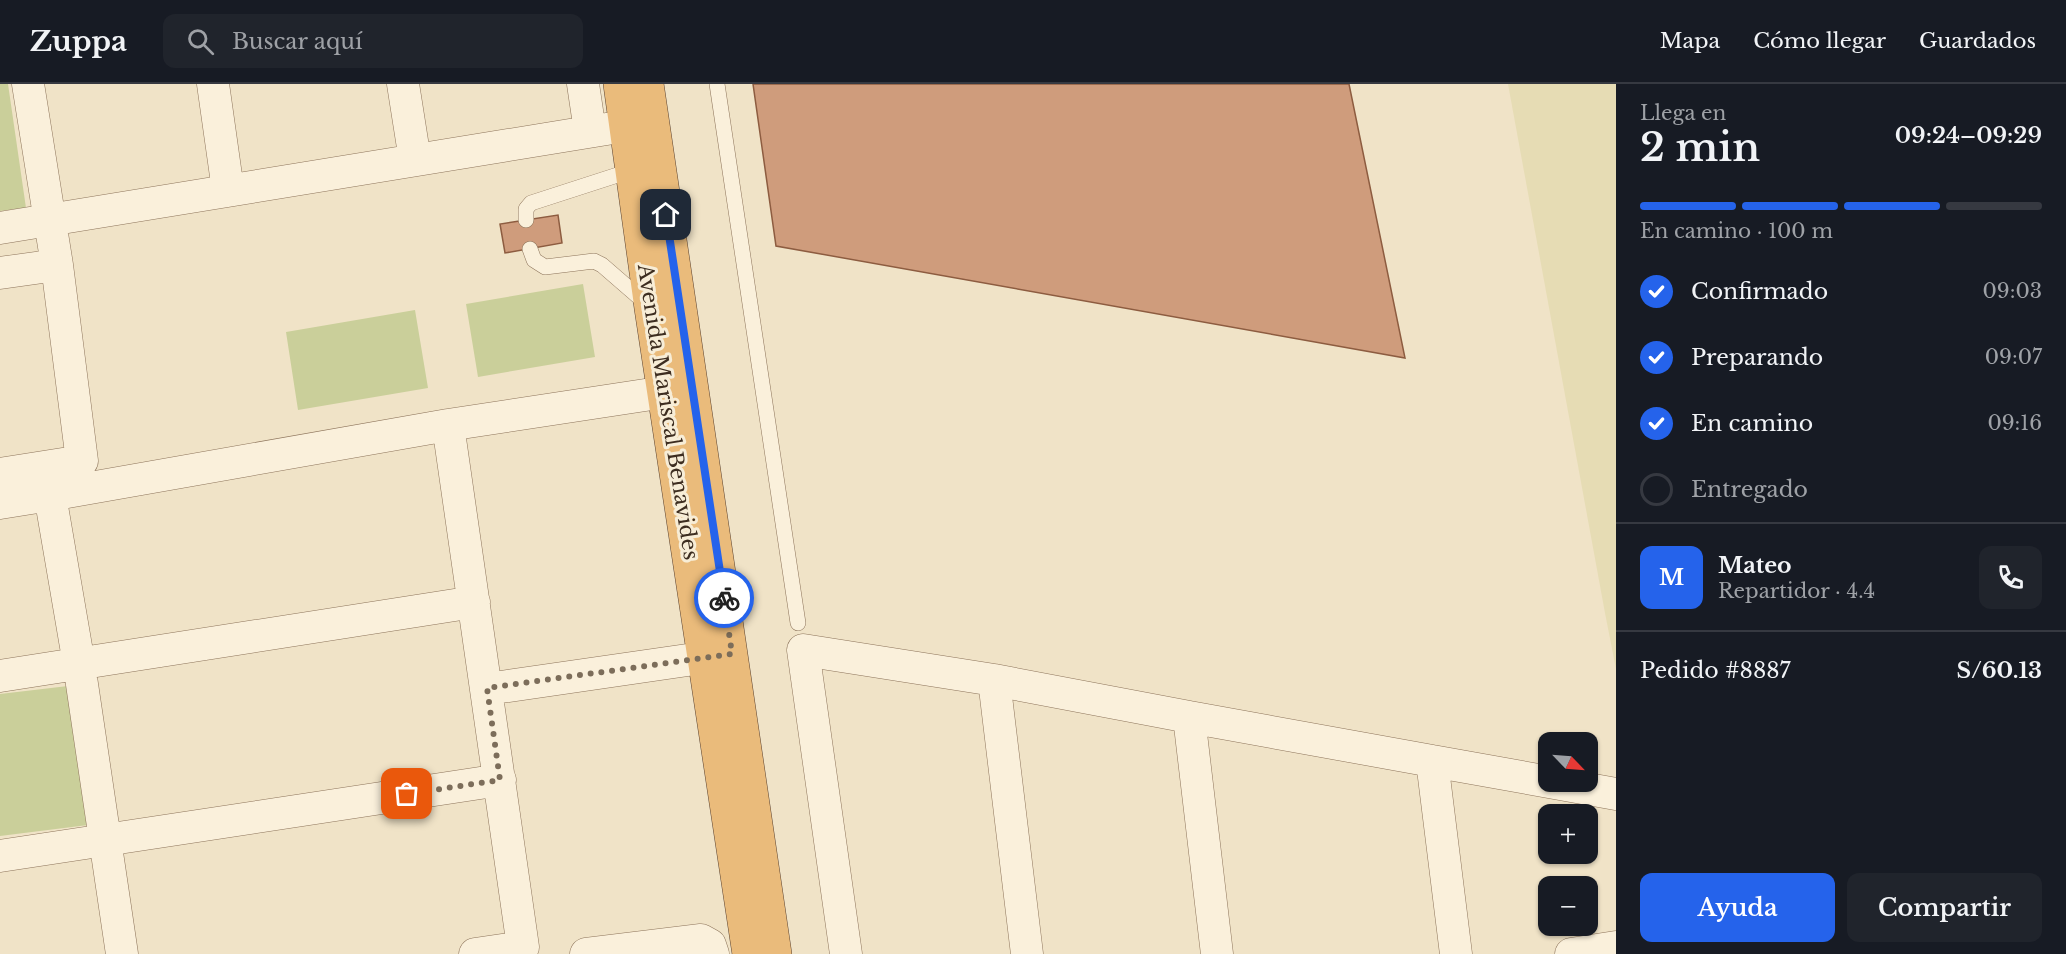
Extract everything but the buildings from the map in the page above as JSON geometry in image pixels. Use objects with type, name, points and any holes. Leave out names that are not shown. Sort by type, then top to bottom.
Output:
[{"type":"highway","name":"Avenida Mariscal Benavides","points":[[620,84],[639,125],[718,656],[749,954]]},
{"type":"highway","name":"Avenida Mariscal Benavides","points":[[647,84],[633,170],[651,308],[665,392],[775,954]]},
{"type":"street","points":[[0,474],[82,461],[57,265],[28,84]]},
{"type":"street","points":[[213,84],[228,190]]},
{"type":"street","points":[[403,84],[415,160]]},
{"type":"street","points":[[583,84],[590,131]]},
{"type":"street","points":[[0,228],[590,131],[639,125]]},
{"type":"street","points":[[0,273],[57,265]]},
{"type":"street","points":[[0,503],[448,425],[665,392]]},
{"type":"street","points":[[448,425],[523,947],[476,954]]},
{"type":"street","points":[[50,495],[122,954]]},
{"type":"street","points":[[0,676],[474,602]]},
{"type":"street","points":[[846,954],[802,650],[994,680],[1616,794]]},
{"type":"street","points":[[487,688],[718,656]]},
{"type":"street","points":[[994,680],[1028,954]]},
{"type":"street","points":[[1189,717],[1217,954]]},
{"type":"street","points":[[1432,761],[1456,954]]},
{"type":"street","points":[[0,856],[500,780]]},
{"type":"street","points":[[586,954],[701,940],[710,945],[713,954]]},
{"type":"street","points":[[1571,954],[1616,947]]},
{"type":"lane","points":[[717,84],[798,623]]},
{"type":"lane","points":[[526,220],[526,209],[531,203],[633,170]]},
{"type":"lane","points":[[530,249],[534,260],[545,267],[594,261],[602,265],[651,308]]},
{"type":"shaded area","points":[[1508,84],[1616,84],[1616,669],[1605,613]]},
{"type":"green space","points":[[0,84],[8,84],[26,208],[0,211]]},
{"type":"green space","points":[[583,284],[595,357],[478,377],[466,304]]},
{"type":"green space","points":[[415,310],[428,388],[298,410],[286,332]]},
{"type":"green space","points":[[68,686],[88,825],[0,836],[0,694]]},
{"type":"way so far","points":[[407,794],[500,780],[487,688],[732,654],[724,598]]},
{"type":"route","points":[[666,215],[724,598]]}]
